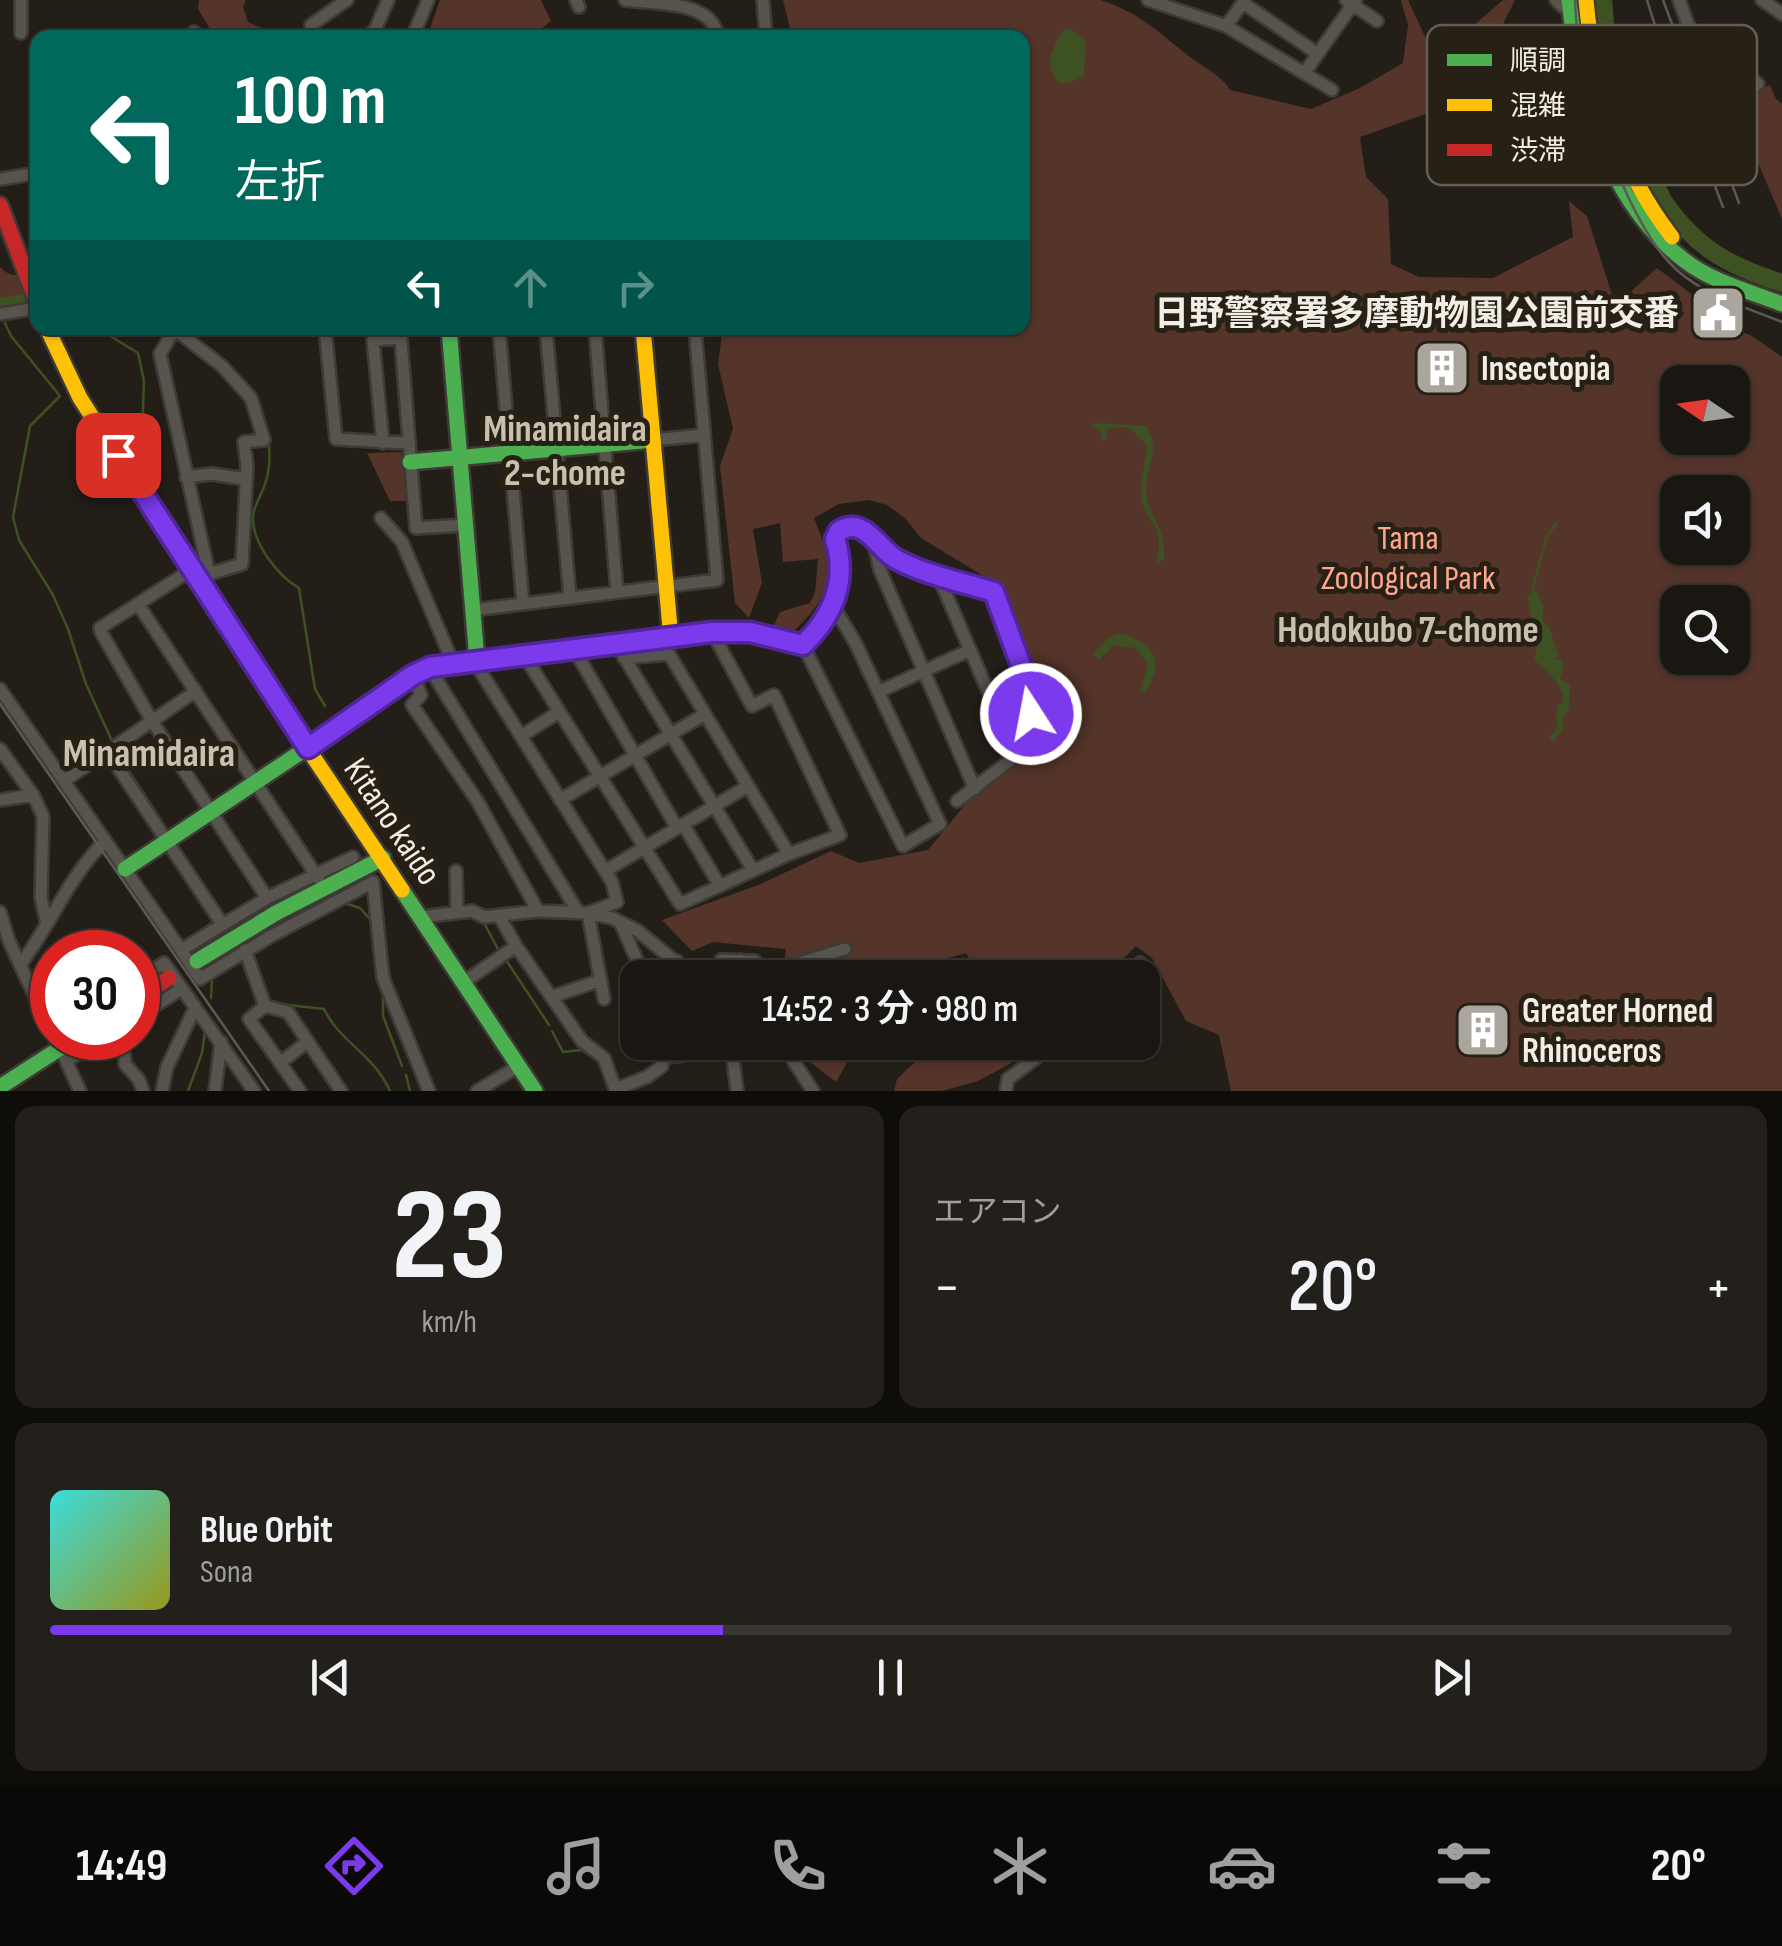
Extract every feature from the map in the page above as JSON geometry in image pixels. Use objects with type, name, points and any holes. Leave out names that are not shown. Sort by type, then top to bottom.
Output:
[{"type":"street","points":[[21,0],[21,33]]},
{"type":"street","points":[[311,24],[347,0]]},
{"type":"street","points":[[375,30],[388,0]]},
{"type":"street","points":[[415,30],[428,0]]},
{"type":"street","points":[[624,0],[698,10],[710,18],[717,30]]},
{"type":"street","points":[[763,0],[765,30]]},
{"type":"street","points":[[1148,0],[1226,26],[1332,90]]},
{"type":"street","points":[[1186,13],[1194,0]]},
{"type":"street","points":[[1679,0],[1688,25]]},
{"type":"street","points":[[1762,0],[1782,14]]},
{"type":"street","points":[[1226,26],[1244,2],[1318,54]]},
{"type":"street","points":[[1305,72],[1351,2],[1377,21]]},
{"type":"street","points":[[0,179],[30,174]]},
{"type":"street","points":[[1638,185],[1669,234],[1724,281],[1782,304]]},
{"type":"street","points":[[0,205],[30,286]]},
{"type":"street","points":[[0,314],[30,304]]},
{"type":"street","name":"Kitano kaido","points":[[50,335],[80,398],[190,570],[205,580],[308,748],[535,1091]]},
{"type":"street","points":[[170,335],[160,354],[205,580],[242,564],[244,442],[264,440],[251,398],[222,366],[182,335]]},
{"type":"street","points":[[383,443],[373,340],[390,335]]},
{"type":"street","points":[[400,335],[416,528],[466,525]]},
{"type":"street","points":[[450,335],[478,669],[612,882],[617,902],[583,912]]},
{"type":"street","points":[[500,335],[523,604]]},
{"type":"street","points":[[547,335],[570,598]]},
{"type":"street","points":[[595,335],[617,592]]},
{"type":"street","points":[[644,335],[670,639]]},
{"type":"street","points":[[473,610],[717,580],[696,335]]},
{"type":"street","points":[[326,338],[336,439]]},
{"type":"street","points":[[323,428],[336,439],[408,444]]},
{"type":"street","points":[[410,462],[704,435]]},
{"type":"street","points":[[186,477],[225,475],[245,479]]},
{"type":"street","points":[[381,518],[402,542],[454,663]]},
{"type":"street","points":[[803,645],[819,630],[834,606],[841,558],[835,539],[839,531],[853,526],[872,537],[893,558],[994,592],[1032,695],[1031,714]]},
{"type":"street","points":[[872,537],[880,570],[975,789]]},
{"type":"street","points":[[190,570],[100,628],[152,722],[267,898]]},
{"type":"street","points":[[937,574],[1012,747],[1012,759],[957,800]]},
{"type":"street","points":[[138,604],[324,889]]},
{"type":"street","points":[[620,651],[712,632],[750,632],[803,645],[903,846],[940,824],[834,606]]},
{"type":"street","points":[[524,655],[680,904],[840,835],[774,695],[752,706],[712,632]]},
{"type":"street","points":[[125,869],[413,675],[454,663],[574,650],[669,654],[789,854]]},
{"type":"street","points":[[574,650],[636,756],[720,886]]},
{"type":"street","points":[[878,692],[970,650]]},
{"type":"street","points":[[620,651],[753,870]]},
{"type":"street","points":[[430,667],[502,789],[583,912],[604,1000]]},
{"type":"street","points":[[413,675],[421,695],[412,705],[478,802],[538,910]]},
{"type":"street","points":[[0,689],[200,979],[324,889],[353,857]]},
{"type":"street","points":[[64,781],[196,691]]},
{"type":"street","points":[[520,736],[559,712]]},
{"type":"street","points":[[560,800],[705,714]]},
{"type":"street","points":[[0,748],[44,816],[41,898],[47,924]]},
{"type":"street","points":[[107,751],[222,924]]},
{"type":"street","points":[[605,871],[748,786]]},
{"type":"street","points":[[478,802],[502,789]]},
{"type":"street","points":[[0,800],[33,795]]},
{"type":"street","points":[[20,965],[105,840]]},
{"type":"street","points":[[197,960],[383,858]]},
{"type":"street","points":[[456,871],[456,912]]},
{"type":"street","points":[[180,950],[267,898],[373,882],[383,978],[429,1091]]},
{"type":"street","points":[[420,916],[472,911],[484,917],[538,910],[583,912],[638,931],[678,960]]},
{"type":"street","points":[[0,912],[30,986]]},
{"type":"street","points":[[500,917],[582,1041],[604,1058],[616,1090],[647,1077],[662,1066],[661,1060]]},
{"type":"street","points":[[620,922],[636,960]]},
{"type":"street","points":[[464,982],[516,946]]},
{"type":"street","points":[[245,950],[265,1006]]},
{"type":"street","points":[[809,960],[845,950]]},
{"type":"street","points":[[160,966],[164,963],[175,984],[222,1042],[254,1091]]},
{"type":"street","points":[[552,997],[602,980]]},
{"type":"street","points":[[160,990],[175,984]]},
{"type":"street","points":[[160,997],[175,984]]},
{"type":"street","points":[[265,1006],[288,1012],[341,1091]]},
{"type":"street","points":[[265,1006],[249,1018],[300,1091]]},
{"type":"street","points":[[162,1091],[167,1068],[196,1008]]},
{"type":"street","points":[[215,1091],[222,1042]]},
{"type":"street","points":[[280,1062],[307,1042]]},
{"type":"street","points":[[0,1087],[37,1060]]},
{"type":"street","points":[[65,1060],[80,1091]]},
{"type":"street","points":[[125,1060],[143,1091]]},
{"type":"street","points":[[733,1060],[737,1091]]},
{"type":"street","points":[[793,1060],[813,1091]]},
{"type":"street","points":[[1006,1091],[1008,1079],[1033,1060]]},
{"type":"street","points":[[477,1091],[519,1066]]},
{"type":"green space","points":[[199,0],[246,0],[243,7],[248,22],[266,30],[211,30],[198,9]]},
{"type":"green space","points":[[440,0],[541,0],[551,21],[540,30],[429,30]]},
{"type":"green space","name":"Tama Zoological Park","points":[[783,0],[1101,0],[1151,26],[1219,77],[1230,90],[1311,109],[1360,88],[1403,63],[1408,25],[1401,0],[1408,0],[1427,41],[1427,113],[1360,137],[1366,177],[1388,199],[1391,264],[1419,277],[1493,278],[1573,237],[1569,201],[1587,216],[1613,298],[1589,316],[1599,320],[1657,268],[1706,305],[1708,318],[1752,336],[1782,357],[1782,1091],[1231,1091],[1219,1035],[1186,1021],[1160,973],[1160,960],[1153,960],[1136,946],[1122,960],[970,960],[966,953],[941,960],[785,960],[786,949],[713,942],[692,951],[662,920],[758,885],[831,851],[859,863],[928,850],[968,801],[1048,729],[1049,704],[1038,697],[998,585],[921,538],[905,518],[887,505],[869,500],[839,504],[814,518],[826,552],[828,579],[818,604],[794,631],[773,627],[780,612],[810,603],[818,559],[783,562],[780,523],[753,529],[762,583],[749,618],[735,603],[720,466],[733,429],[718,364],[722,335],[1030,335],[1030,30],[790,30]]},
{"type":"green space","name":"Tama Zoological Park","points":[[1503,0],[1515,0],[1502,25],[1474,25]]},
{"type":"green space","points":[[1770,85],[1782,104],[1782,219],[1757,162],[1757,91]]},
{"type":"green space","points":[[0,267],[9,274],[30,272],[30,292],[17,306],[0,309]]},
{"type":"green space","points":[[401,452],[411,501],[390,501],[367,453]]},
{"type":"green space","points":[[807,1060],[848,1060],[836,1082]]},
{"type":"green space","points":[[917,1060],[1017,1060],[978,1081],[942,1091],[894,1091],[897,1079]]},
{"type":"shaded area","points":[[1070,28],[1086,41],[1084,76],[1067,84],[1058,82],[1050,62],[1063,30]]},
{"type":"shaded area","points":[[1094,423],[1146,426],[1151,434],[1147,497],[1164,548],[1164,560],[1156,564],[1159,539],[1141,494],[1147,445],[1128,427],[1105,429],[1107,439],[1102,441],[1100,430],[1091,427]]},
{"type":"shaded area","points":[[1537,590],[1543,622],[1549,627],[1559,655],[1554,660],[1561,659],[1564,665],[1560,680],[1570,684],[1569,709],[1562,719],[1564,728],[1553,742],[1549,738],[1558,727],[1557,705],[1563,703],[1563,696],[1558,684],[1534,659],[1537,649],[1527,595]]},
{"type":"shaded area","points":[[1118,634],[1139,641],[1154,656],[1154,673],[1146,693],[1140,692],[1148,663],[1135,648],[1114,645],[1099,660],[1093,654],[1108,638]]},
{"type":"waterway","points":[[1603,0],[1605,25]]},
{"type":"waterway","points":[[1656,185],[1676,218],[1702,244],[1746,270],[1782,283]]},
{"type":"waterway","points":[[0,303],[30,298]]},
{"type":"waterway","points":[[5,323],[11,336],[60,396],[30,426],[13,517],[19,540],[53,595],[112,741]]},
{"type":"waterway","points":[[108,335],[138,353],[144,381],[142,435],[148,451],[146,483]]},
{"type":"waterway","points":[[263,417],[269,461],[267,478],[253,513],[254,527],[268,558],[299,588],[315,689],[325,706]]},
{"type":"waterway","points":[[1532,591],[1546,539],[1556,523]]},
{"type":"waterway","points":[[116,751],[166,828]]},
{"type":"waterway","points":[[177,845],[224,915]]},
{"type":"waterway","points":[[347,904],[360,908],[371,920]]},
{"type":"waterway","points":[[201,930],[213,922]]},
{"type":"waterway","points":[[484,923],[499,951]]},
{"type":"waterway","points":[[254,957],[271,1003]]},
{"type":"waterway","points":[[506,960],[549,1025]]},
{"type":"waterway","points":[[211,998],[212,979]]},
{"type":"waterway","points":[[383,991],[383,1016],[402,1066]]},
{"type":"waterway","points":[[279,1004],[324,1009],[339,1031],[375,1067],[390,1091]]},
{"type":"waterway","points":[[188,1091],[202,1053],[205,1031]]},
{"type":"waterway","points":[[552,1031],[563,1052],[582,1050],[599,1062]]},
{"type":"waterway","points":[[406,1075],[410,1091]]},
{"type":"railway","points":[[1575,0],[1576,25]]},
{"type":"railway","points":[[1647,0],[1655,25]]},
{"type":"railway","points":[[1663,0],[1672,25]]},
{"type":"railway","points":[[1623,185],[1646,230],[1678,271],[1701,288],[1782,322]]},
{"type":"railway","points":[[1715,185],[1723,207]]},
{"type":"railway","points":[[1732,185],[1739,203]]},
{"type":"railway","points":[[0,704],[269,1091]]},
{"type":"traffic: fast","points":[[1569,0],[1573,25]]},
{"type":"traffic: fast","points":[[1621,185],[1657,235],[1684,260],[1719,280],[1782,304]]},
{"type":"traffic: fast","points":[[450,335],[477,660]]},
{"type":"traffic: fast","points":[[410,462],[653,440]]},
{"type":"traffic: fast","points":[[125,869],[429,667],[712,632],[750,632]]},
{"type":"traffic: fast","points":[[197,961],[276,913],[383,858]]},
{"type":"traffic: fast","points":[[402,890],[535,1091]]},
{"type":"traffic: fast","points":[[0,1087],[42,1060]]},
{"type":"traffic: slow","points":[[1586,0],[1589,25]]},
{"type":"traffic: slow","points":[[1638,185],[1672,237]]},
{"type":"traffic: slow","points":[[50,335],[80,398],[402,890]]},
{"type":"traffic: slow","points":[[644,335],[671,639]]},
{"type":"traffic: jam","points":[[0,205],[30,284]]},
{"type":"traffic: jam","points":[[160,984],[169,978]]},
{"type":"place","name":"日野警察署多摩動物園公園前交番","points":[[1718,313]]},
{"type":"place","name":"Insectopia","points":[[1442,368]]},
{"type":"place","name":"Greater Horned Rhinoceros","points":[[1483,1030]]},
{"type":"district","name":"Minamidaira 2-chome","points":[[565,450]]},
{"type":"district","name":"Hodokubo 7-chome","points":[[1408,629]]},
{"type":"district","name":"Minamidaira","points":[[149,752]]},
{"type":"route","points":[[118,455],[308,748],[430,667],[741,630],[803,645],[819,630],[834,606],[841,558],[835,539],[839,531],[853,526],[864,530],[893,558],[994,592],[1032,695],[1031,714]]}]
